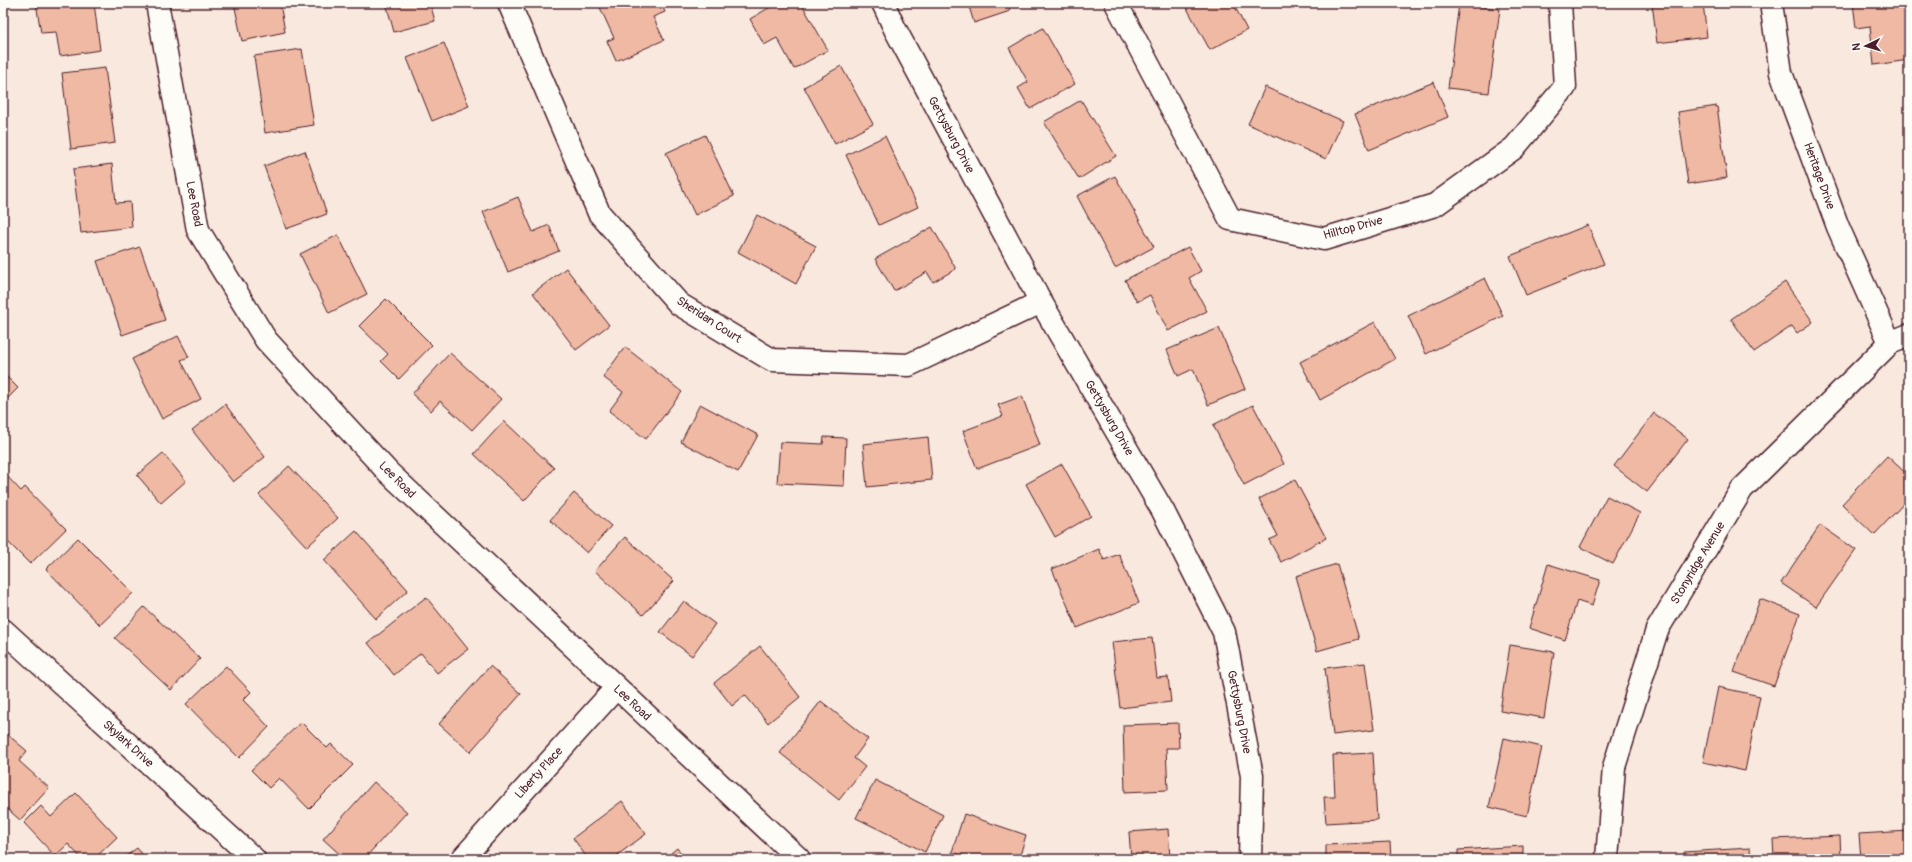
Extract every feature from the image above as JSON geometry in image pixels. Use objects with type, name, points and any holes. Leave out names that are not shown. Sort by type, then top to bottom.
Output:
[{"type":"street","name":"Lee Road","points":[[157,3],[198,230],[266,340],[388,472],[799,859]]},
{"type":"street","name":"Sheridan Court","points":[[509,3],[600,213],[679,304],[772,360],[908,365],[1041,302]]},
{"type":"street","name":"Gettysburg Drive","points":[[883,3],[895,29],[1041,302],[1163,511],[1224,632],[1252,776],[1250,859]]},
{"type":"street","name":"Hilltop Drive","points":[[1116,3],[1230,219],[1324,238],[1435,205],[1514,148],[1565,87],[1560,3]]},
{"type":"street","name":"Heritage Drive","points":[[1771,3],[1781,73],[1838,226],[1900,339]]},
{"type":"street","name":"Stonyridge Avenue","points":[[1607,859],[1614,767],[1657,630],[1742,489],[1900,339]]},
{"type":"street","name":"Skylark Drive","points":[[3,630],[254,859]]},
{"type":"street","name":"Liberty Place","points":[[462,859],[616,688]]},
{"type":"building","points":[[36,3],[94,3],[100,50],[60,56],[56,32],[41,33]]},
{"type":"building","points":[[234,3],[280,3],[285,32],[242,41]]},
{"type":"building","points":[[386,3],[430,3],[435,21],[394,32]]},
{"type":"building","points":[[598,3],[661,3],[665,12],[653,17],[664,40],[616,61],[607,41],[614,38]]},
{"type":"building","points":[[777,3],[801,3],[828,50],[794,69],[777,38],[764,45],[750,19]]},
{"type":"building","points":[[968,3],[1008,3],[1010,11],[974,23]]},
{"type":"building","points":[[1184,3],[1233,3],[1247,30],[1210,50]]},
{"type":"building","points":[[1652,3],[1703,3],[1707,37],[1657,43]]},
{"type":"building","points":[[1853,3],[1909,3],[1909,60],[1874,65],[1870,26],[1856,28]]},
{"type":"building","points":[[1459,4],[1500,9],[1489,93],[1448,88]]},
{"type":"building","points":[[1043,28],[1075,84],[1030,109],[1018,88],[1028,82],[1009,48]]},
{"type":"building","points":[[444,43],[469,106],[432,121],[407,58]]},
{"type":"building","points":[[302,49],[314,125],[265,133],[254,56]]},
{"type":"building","points":[[841,66],[873,124],[835,144],[804,87]]},
{"type":"building","points":[[105,68],[115,143],[71,149],[62,73]]},
{"type":"building","points":[[1434,82],[1448,117],[1369,150],[1355,114]]},
{"type":"building","points":[[1265,87],[1343,121],[1326,159],[1248,124]]},
{"type":"building","points":[[1081,100],[1116,156],[1079,179],[1044,122]]},
{"type":"building","points":[[1717,106],[1727,178],[1688,184],[1678,112]]},
{"type":"building","points":[[705,135],[734,196],[695,215],[666,153]]},
{"type":"building","points":[[885,136],[918,207],[879,225],[846,155]]},
{"type":"building","points":[[305,151],[327,214],[286,229],[264,166]]},
{"type":"building","points":[[112,164],[116,203],[130,202],[132,227],[81,233],[73,169]]},
{"type":"building","points":[[1115,176],[1154,247],[1115,268],[1077,196]]},
{"type":"building","points":[[518,197],[533,232],[549,225],[559,251],[508,272],[483,212]]},
{"type":"building","points":[[757,215],[816,246],[796,284],[738,252]]},
{"type":"building","points":[[1588,225],[1604,264],[1526,295],[1510,256]]},
{"type":"building","points":[[932,227],[956,269],[933,282],[927,272],[894,291],[875,259]]},
{"type":"building","points":[[338,235],[367,294],[329,313],[300,254]]},
{"type":"building","points":[[140,247],[165,320],[122,335],[97,261]]},
{"type":"building","points":[[1188,247],[1201,271],[1189,278],[1207,311],[1168,331],[1150,295],[1137,302],[1125,280]]},
{"type":"building","points":[[566,268],[609,325],[576,350],[533,293]]},
{"type":"building","points":[[1485,278],[1503,316],[1426,354],[1408,316]]},
{"type":"building","points":[[1785,282],[1813,322],[1797,333],[1792,326],[1754,352],[1731,319]]},
{"type":"building","points":[[386,299],[432,345],[399,379],[381,361],[388,354],[359,326]]},
{"type":"building","points":[[1375,322],[1395,359],[1320,400],[1300,362]]},
{"type":"building","points":[[1219,328],[1245,389],[1208,405],[1193,369],[1178,376],[1167,350]]},
{"type":"building","points":[[178,336],[189,357],[181,360],[201,399],[162,419],[132,359]]},
{"type":"building","points":[[625,347],[682,392],[646,439],[609,411],[623,392],[603,377]]},
{"type":"building","points":[[450,353],[501,399],[472,430],[440,401],[431,411],[412,394]]},
{"type":"building","points":[[3,373],[18,388],[3,403]]},
{"type":"building","points":[[1022,396],[1040,445],[977,469],[963,431],[1003,416],[998,405]]},
{"type":"building","points":[[225,404],[265,457],[233,482],[192,430]]},
{"type":"building","points":[[700,404],[758,435],[738,472],[681,442]]},
{"type":"building","points":[[1253,405],[1284,464],[1244,485],[1213,425]]},
{"type":"building","points":[[1654,413],[1688,439],[1647,492],[1614,466]]},
{"type":"building","points":[[504,421],[554,468],[524,501],[474,454]]},
{"type":"building","points":[[824,437],[846,438],[844,486],[777,483],[780,442],[823,444]]},
{"type":"building","points":[[928,437],[932,480],[867,487],[863,444]]},
{"type":"building","points":[[163,453],[186,481],[161,503],[137,475]]},
{"type":"building","points":[[1887,456],[1909,476],[1909,498],[1874,535],[1842,504]]},
{"type":"building","points":[[1062,464],[1091,516],[1055,537],[1026,484]]},
{"type":"building","points":[[289,466],[338,518],[307,547],[259,495]]},
{"type":"building","points":[[4,473],[21,491],[25,487],[66,529],[30,564],[3,537]]},
{"type":"building","points":[[1295,480],[1326,538],[1281,562],[1269,540],[1278,536],[1259,499]]},
{"type":"building","points":[[574,493],[611,526],[587,553],[550,520]]},
{"type":"building","points":[[1607,496],[1640,513],[1613,564],[1580,547]]},
{"type":"building","points":[[1820,525],[1856,550],[1816,607],[1781,583]]},
{"type":"building","points":[[356,531],[408,590],[376,619],[324,560]]},
{"type":"building","points":[[625,537],[674,581],[643,615],[595,571]]},
{"type":"building","points":[[78,538],[133,593],[100,625],[46,569]]},
{"type":"building","points":[[1099,549],[1104,560],[1119,554],[1139,603],[1077,628],[1052,569]]},
{"type":"building","points":[[1337,564],[1359,639],[1317,651],[1296,576]]},
{"type":"building","points":[[1548,564],[1600,580],[1592,606],[1577,601],[1565,640],[1529,628]]},
{"type":"building","points":[[426,597],[468,649],[437,673],[421,653],[394,675],[368,643]]},
{"type":"building","points":[[1760,599],[1800,614],[1774,686],[1734,672]]},
{"type":"building","points":[[684,601],[715,624],[692,656],[660,632]]},
{"type":"building","points":[[144,607],[200,659],[171,690],[115,638]]},
{"type":"building","points":[[1152,638],[1157,678],[1168,677],[1171,702],[1120,708],[1112,642]]},
{"type":"building","points":[[1510,645],[1554,652],[1544,718],[1500,711]]},
{"type":"building","points":[[760,646],[800,697],[768,723],[745,695],[732,706],[714,683]]},
{"type":"building","points":[[1365,663],[1374,730],[1333,735],[1325,668]]},
{"type":"building","points":[[226,666],[251,692],[243,700],[269,727],[239,758],[186,704]]},
{"type":"building","points":[[490,666],[521,694],[470,752],[439,724]]},
{"type":"building","points":[[1718,687],[1760,696],[1745,771],[1703,762]]},
{"type":"building","points":[[821,701],[868,739],[854,758],[865,767],[839,800],[780,753]]},
{"type":"building","points":[[301,722],[327,748],[331,744],[353,765],[309,809],[279,778],[269,788],[251,770]]},
{"type":"building","points":[[1178,723],[1179,748],[1166,748],[1168,790],[1125,792],[1123,725]]},
{"type":"building","points":[[7,734],[27,751],[19,761],[49,788],[20,820],[3,805],[3,738]]},
{"type":"building","points":[[1504,738],[1542,747],[1527,816],[1489,807]]},
{"type":"building","points":[[1373,753],[1377,820],[1326,823],[1324,797],[1335,797],[1333,755]]},
{"type":"building","points":[[875,780],[943,815],[925,852],[856,818]]},
{"type":"building","points":[[374,782],[407,812],[364,859],[345,859],[323,839]]},
{"type":"building","points":[[76,793],[117,837],[94,859],[82,859],[68,844],[55,856],[24,823],[41,806],[51,817]]},
{"type":"building","points":[[622,801],[646,834],[612,859],[588,859],[573,838]]},
{"type":"building","points":[[964,814],[1026,835],[1019,859],[974,859],[952,852]]},
{"type":"building","points":[[1168,829],[1170,859],[1131,859],[1129,832]]},
{"type":"building","points":[[1909,831],[1909,859],[1861,859],[1859,834]]},
{"type":"building","points":[[1840,836],[1841,859],[1774,859],[1773,839]]},
{"type":"building","points":[[1390,842],[1391,859],[1326,859],[1326,845]]},
{"type":"building","points":[[1523,846],[1523,859],[1458,859],[1458,850]]},
{"type":"building","points":[[137,848],[146,859],[122,859]]},
{"type":"building","points":[[677,848],[686,859],[664,859]]},
{"type":"building","points":[[1750,848],[1751,859],[1685,859],[1684,852]]}]
